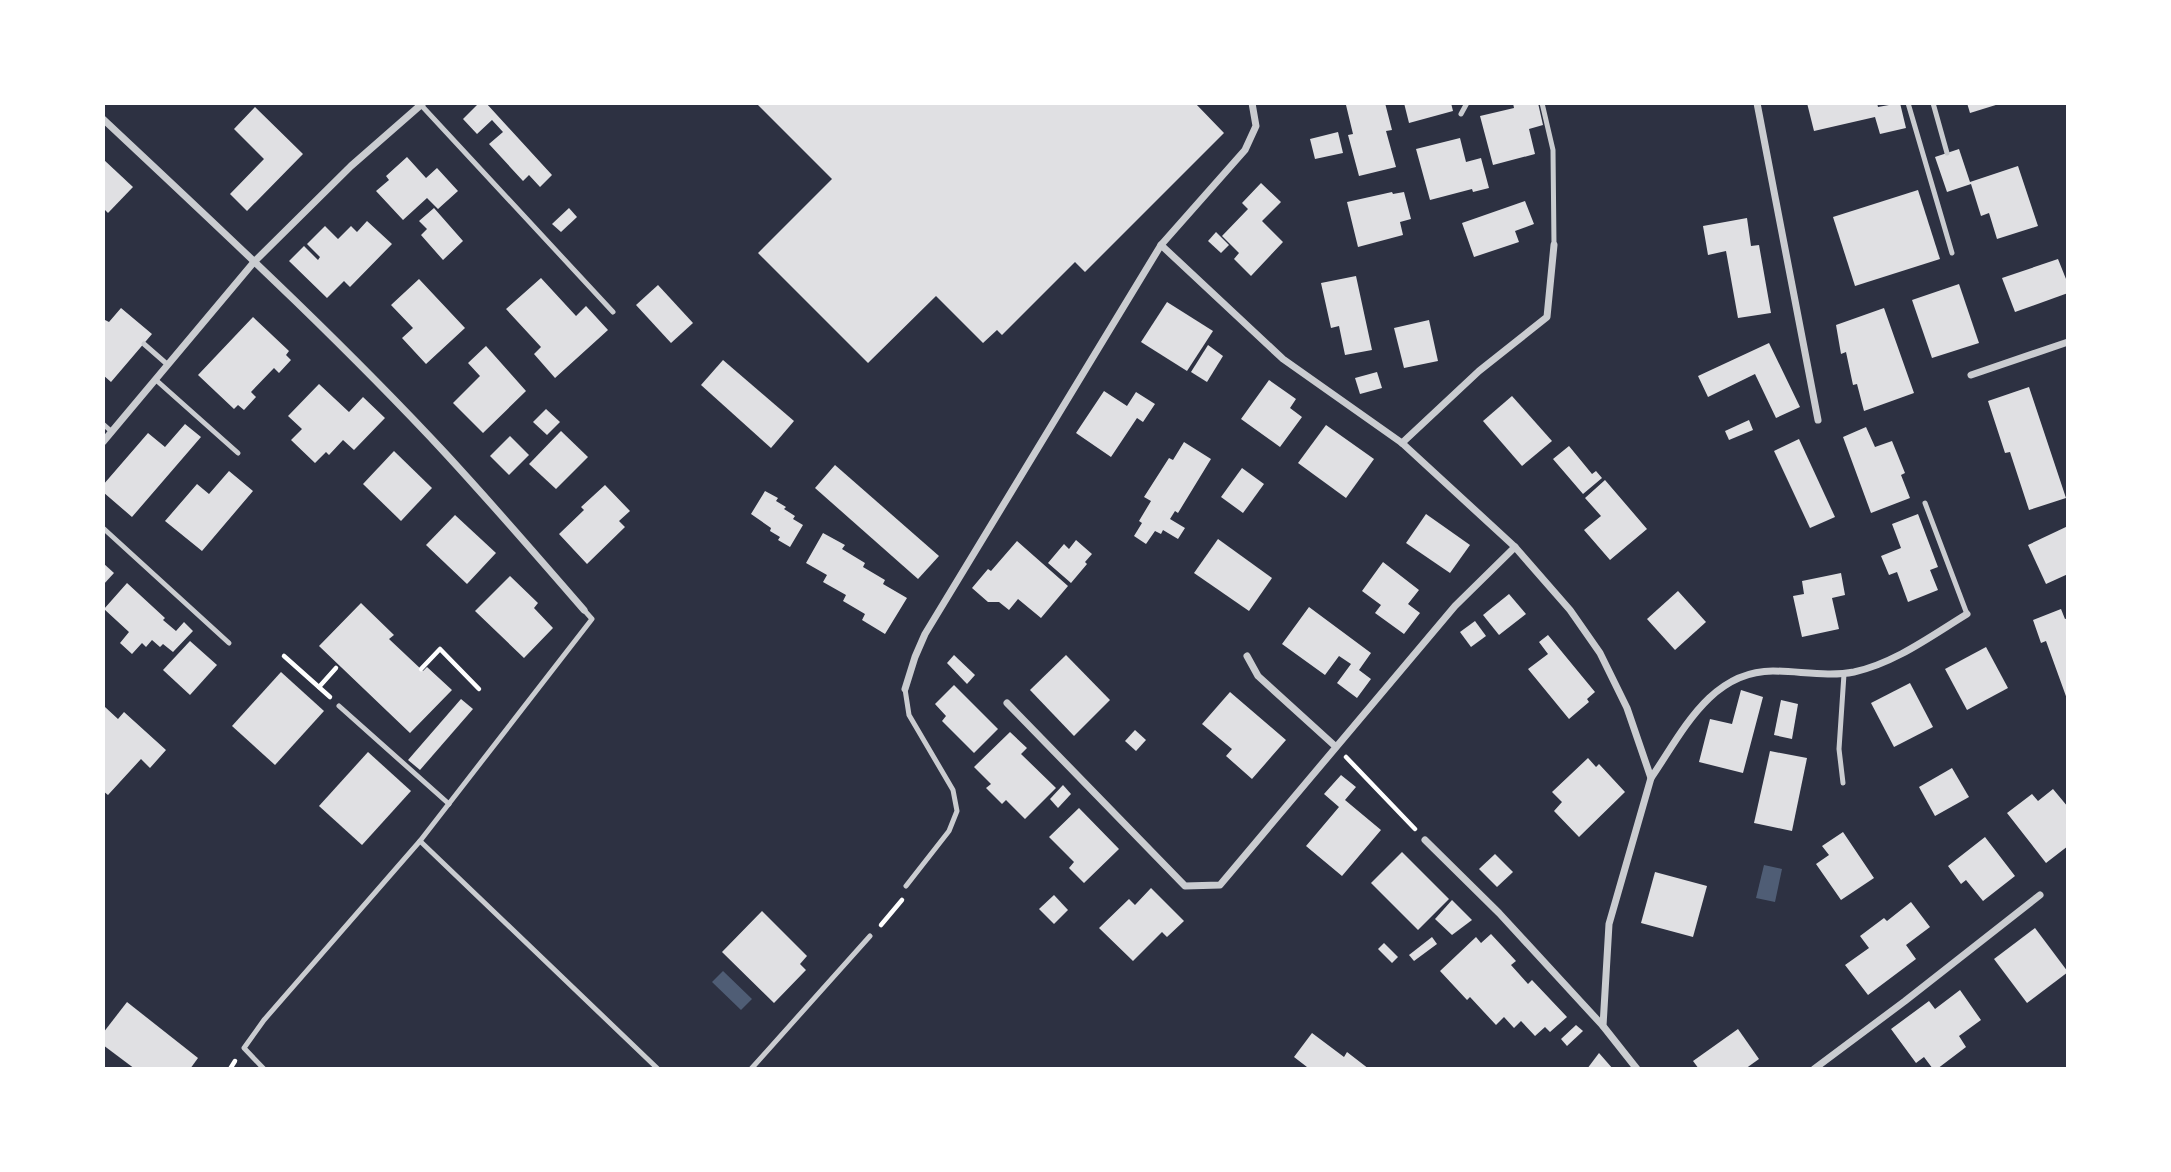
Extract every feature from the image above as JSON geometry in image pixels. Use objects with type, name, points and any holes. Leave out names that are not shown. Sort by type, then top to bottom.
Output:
[{"type":"street","points":[[905,688],[925,634],[1161,245],[1245,150],[1256,126],[1252,103]]},
{"type":"street","points":[[1757,103],[1818,420]]},
{"type":"street","points":[[103,442],[254,262],[351,166],[422,104]]},
{"type":"street","points":[[105,124],[254,262],[447,455],[584,610]]},
{"type":"street","points":[[1161,245],[1283,359],[1402,443],[1515,547],[1570,610],[1600,653],[1628,708],[1651,778]]},
{"type":"street","points":[[1402,443],[1479,371],[1547,317],[1554,245]]},
{"type":"street","points":[[1971,375],[2068,342]]},
{"type":"street","points":[[1007,703],[1185,886],[1220,885],[1455,606],[1515,547]]},
{"type":"street","points":[[1603,1026],[1609,924],[1651,778],[1698,709],[1734,678],[1771,671],[1844,674],[1882,665],[1967,614]]},
{"type":"street","points":[[1247,656],[1258,676],[1335,746]]},
{"type":"street","points":[[1425,840],[1499,914],[1603,1026],[1637,1069]]},
{"type":"street","points":[[1814,1069],[2040,895]]},
{"type":"lane","points":[[1461,114],[1467,103]]},
{"type":"lane","points":[[1542,103],[1553,150],[1554,245]]},
{"type":"lane","points":[[1908,103],[1952,253]]},
{"type":"lane","points":[[1933,103],[1947,153]]},
{"type":"lane","points":[[422,104],[613,312]]},
{"type":"lane","points":[[144,344],[168,365]]},
{"type":"lane","points":[[156,380],[238,453]]},
{"type":"lane","points":[[103,424],[111,432]]},
{"type":"lane","points":[[1925,503],[1967,614]]},
{"type":"lane","points":[[103,528],[229,643]]},
{"type":"lane","points":[[264,1069],[244,1048],[264,1020],[449,804],[592,619],[584,610]]},
{"type":"lane","points":[[1843,783],[1839,749],[1844,674]]},
{"type":"lane","points":[[905,688],[909,715],[953,790],[957,811],[949,831],[905,886]]},
{"type":"lane","points":[[339,706],[449,804]]},
{"type":"lane","points":[[420,841],[658,1069]]},
{"type":"lane","points":[[751,1069],[870,936]]},
{"type":"path","points":[[421,669],[440,649],[480,689]]},
{"type":"path","points":[[284,656],[339,706]]},
{"type":"path","points":[[319,687],[336,668]]},
{"type":"path","points":[[1335,746],[1425,840]]},
{"type":"path","points":[[870,936],[904,898],[905,886]]},
{"type":"water","points":[[1764,865],[1782,869],[1775,902],[1756,898]]},
{"type":"water","points":[[723,971],[752,999],[741,1010],[712,982]]},
{"type":"building","points":[[479,103],[486,103],[552,175],[540,187],[529,175],[523,181],[489,144],[503,132],[492,120],[477,134],[463,119]]},
{"type":"building","points":[[756,103],[1195,103],[1224,133],[1085,272],[1075,262],[1002,335],[997,330],[983,343],[936,296],[868,363],[758,253],[832,179]]},
{"type":"building","points":[[1385,103],[1392,130],[1386,131],[1396,167],[1359,176],[1348,135],[1353,134],[1346,105]]},
{"type":"building","points":[[1404,103],[1451,103],[1453,111],[1409,123]]},
{"type":"building","points":[[1513,103],[1538,103],[1543,125],[1529,129],[1535,154],[1493,165],[1480,116],[1514,108]]},
{"type":"building","points":[[1807,103],[1877,103],[1878,107],[1900,103],[1906,128],[1880,134],[1875,117],[1814,131]]},
{"type":"building","points":[[1967,103],[1999,103],[1999,104],[1970,113]]},
{"type":"building","points":[[255,107],[303,154],[247,211],[230,194],[264,159],[234,129]]},
{"type":"building","points":[[1338,132],[1343,153],[1315,159],[1310,139]]},
{"type":"building","points":[[1460,138],[1466,162],[1481,158],[1489,188],[1473,192],[1472,189],[1430,200],[1416,149]]},
{"type":"building","points":[[1959,149],[1970,182],[2018,166],[2038,226],[1997,239],[1989,213],[1981,216],[1971,184],[1947,192],[1935,157]]},
{"type":"building","points":[[407,157],[426,178],[437,168],[458,191],[438,209],[427,198],[403,220],[376,191],[389,180],[386,176]]},
{"type":"building","points":[[103,159],[133,187],[108,213],[103,208]]},
{"type":"building","points":[[1261,183],[1281,202],[1262,221],[1283,242],[1251,276],[1234,259],[1239,253],[1222,236],[1248,209],[1242,203]]},
{"type":"building","points":[[1918,190],[1940,259],[1855,286],[1833,217]]},
{"type":"building","points":[[1404,192],[1411,219],[1400,222],[1403,235],[1358,247],[1347,202]]},
{"type":"building","points":[[1525,201],[1534,224],[1515,231],[1519,242],[1474,257],[1462,223]]},
{"type":"building","points":[[434,208],[463,241],[443,260],[421,235],[427,229],[419,221]]},
{"type":"building","points":[[569,208],[577,217],[561,232],[552,224]]},
{"type":"building","points":[[1747,218],[1751,246],[1759,245],[1771,313],[1738,318],[1726,251],[1708,255],[1703,226]]},
{"type":"building","points":[[367,221],[392,244],[350,287],[344,281],[327,298],[289,261],[304,246],[318,260],[320,257],[307,244],[325,226],[338,239],[351,226],[357,232]]},
{"type":"building","points":[[1216,232],[1229,245],[1221,253],[1208,241]]},
{"type":"building","points":[[2058,259],[2068,284],[2068,293],[2015,312],[2002,278]]},
{"type":"building","points":[[1356,276],[1372,350],[1345,355],[1339,326],[1331,328],[1321,283]]},
{"type":"building","points":[[541,278],[576,316],[586,306],[608,330],[555,378],[534,354],[541,347],[506,309]]},
{"type":"building","points":[[419,279],[465,328],[426,364],[402,338],[413,328],[391,305]]},
{"type":"building","points":[[1959,284],[1979,343],[1932,358],[1912,300]]},
{"type":"building","points":[[658,285],[693,323],[671,343],[636,305]]},
{"type":"building","points":[[1167,302],[1213,331],[1187,371],[1141,342]]},
{"type":"building","points":[[121,308],[152,334],[111,382],[103,375],[103,322],[109,322]]},
{"type":"building","points":[[1884,308],[1914,393],[1864,411],[1857,384],[1853,385],[1846,352],[1841,354],[1836,325]]},
{"type":"building","points":[[253,317],[289,351],[286,355],[291,360],[279,373],[274,368],[251,392],[256,397],[244,410],[238,405],[234,409],[198,375]]},
{"type":"building","points":[[1429,320],[1438,361],[1404,368],[1394,328]]},
{"type":"building","points":[[1769,343],[1800,407],[1776,418],[1755,374],[1708,397],[1698,376]]},
{"type":"building","points":[[1208,345],[1223,356],[1207,382],[1191,372]]},
{"type":"building","points":[[486,346],[526,391],[483,433],[453,403],[480,376],[468,363]]},
{"type":"building","points":[[723,360],[794,421],[771,448],[701,385]]},
{"type":"building","points":[[1377,372],[1382,388],[1360,394],[1355,378]]},
{"type":"building","points":[[1269,380],[1296,399],[1290,408],[1302,417],[1280,447],[1241,419]]},
{"type":"building","points":[[319,384],[349,412],[363,397],[385,418],[354,450],[343,440],[329,455],[326,452],[315,463],[291,440],[302,429],[288,416]]},
{"type":"building","points":[[2029,387],[2066,498],[2029,510],[2010,452],[2005,453],[1988,401]]},
{"type":"building","points":[[1104,391],[1127,406],[1136,392],[1155,404],[1143,422],[1137,418],[1111,457],[1076,433]]},
{"type":"building","points":[[1512,396],[1552,441],[1522,466],[1483,421]]},
{"type":"building","points":[[546,409],[560,422],[547,435],[533,422]]},
{"type":"building","points":[[1749,420],[1753,430],[1729,440],[1725,431]]},
{"type":"building","points":[[185,424],[201,437],[132,517],[103,492],[103,485],[148,433],[165,447]]},
{"type":"building","points":[[1326,425],[1374,459],[1346,498],[1298,463]]},
{"type":"building","points":[[1866,427],[1875,447],[1892,441],[1905,473],[1901,475],[1910,498],[1871,513],[1843,437]]},
{"type":"building","points":[[561,431],[588,457],[556,489],[529,464]]},
{"type":"building","points":[[510,436],[529,455],[509,475],[490,456]]},
{"type":"building","points":[[1799,439],[1835,517],[1810,528],[1774,451]]},
{"type":"building","points":[[1184,442],[1211,459],[1178,513],[1175,511],[1170,519],[1185,528],[1178,539],[1163,530],[1161,534],[1155,531],[1146,544],[1134,536],[1151,501],[1144,497],[1169,458],[1173,460]]},
{"type":"building","points":[[1569,446],[1592,474],[1596,471],[1602,478],[1583,494],[1553,459]]},
{"type":"building","points":[[394,451],[432,488],[401,521],[363,484]]},
{"type":"building","points":[[835,465],[939,556],[918,579],[815,488]]},
{"type":"building","points":[[1242,468],[1264,484],[1243,513],[1221,497]]},
{"type":"building","points":[[229,471],[253,491],[202,551],[165,521],[197,484],[209,494]]},
{"type":"building","points":[[1605,480],[1647,529],[1610,560],[1584,530],[1601,516],[1585,498]]},
{"type":"building","points":[[605,485],[630,511],[619,521],[625,527],[587,564],[559,534],[584,510],[581,507]]},
{"type":"building","points":[[765,491],[778,498],[776,501],[795,516],[793,519],[803,525],[790,547],[778,540],[780,537],[770,531],[771,528],[751,514]]},
{"type":"building","points":[[1426,514],[1470,545],[1450,573],[1406,543]]},
{"type":"building","points":[[1918,514],[1938,567],[1930,570],[1938,590],[1908,602],[1897,572],[1889,575],[1881,556],[1901,548],[1892,524]]},
{"type":"building","points":[[455,515],[496,553],[467,584],[426,545]]},
{"type":"building","points":[[2068,526],[2068,574],[2046,584],[2028,545]]},
{"type":"building","points":[[823,533],[845,545],[842,549],[865,563],[863,567],[885,580],[883,584],[907,598],[885,634],[862,620],[865,614],[843,601],[846,595],[823,582],[827,575],[806,563]]},
{"type":"building","points":[[1218,539],[1272,578],[1249,611],[1194,573]]},
{"type":"building","points":[[1076,540],[1092,554],[1071,583],[1048,563],[1064,544],[1069,549]]},
{"type":"building","points":[[1017,541],[1068,586],[1041,618],[1018,599],[1009,610],[999,602],[988,602],[972,588]]},
{"type":"building","points":[[1383,562],[1419,590],[1408,604],[1420,613],[1404,634],[1375,613],[1381,605],[1362,591]]},
{"type":"building","points":[[103,563],[114,573],[103,585]]},
{"type":"building","points":[[1841,573],[1845,595],[1832,598],[1839,629],[1802,637],[1793,596],[1804,594],[1802,581]]},
{"type":"building","points":[[510,576],[538,603],[534,608],[553,628],[524,658],[475,611]]},
{"type":"building","points":[[127,583],[176,631],[184,622],[193,631],[173,652],[163,644],[160,647],[152,640],[146,647],[142,643],[132,654],[120,643],[129,632],[104,609]]},
{"type":"building","points":[[1678,591],[1706,622],[1675,650],[1647,619]]},
{"type":"building","points":[[1509,594],[1526,614],[1499,635],[1483,615]]},
{"type":"building","points":[[361,603],[394,635],[389,639],[423,671],[427,667],[452,690],[410,733],[319,646]]},
{"type":"building","points":[[1309,607],[1371,653],[1359,670],[1371,679],[1357,698],[1337,683],[1351,664],[1339,656],[1325,675],[1282,644]]},
{"type":"building","points":[[2061,609],[2065,619],[2068,618],[2067,699],[2046,641],[2041,643],[2033,620]]},
{"type":"building","points":[[1475,621],[1486,636],[1471,647],[1460,632]]},
{"type":"building","points":[[1548,635],[1595,692],[1587,699],[1589,702],[1569,719],[1528,669],[1548,654],[1539,642]]},
{"type":"building","points":[[190,641],[217,665],[190,695],[163,670]]},
{"type":"building","points":[[1986,647],[2008,688],[1967,710],[1945,669]]},
{"type":"building","points":[[954,655],[975,675],[967,684],[947,663]]},
{"type":"building","points":[[1066,655],[1110,700],[1074,736],[1030,690]]},
{"type":"building","points":[[281,672],[324,711],[275,765],[232,726]]},
{"type":"building","points":[[1910,683],[1933,727],[1894,747],[1871,703]]},
{"type":"building","points":[[954,685],[998,729],[974,753],[942,721],[946,716],[935,704]]},
{"type":"building","points":[[1741,690],[1763,697],[1743,773],[1699,762],[1710,719],[1732,724]]},
{"type":"building","points":[[1230,692],[1286,740],[1252,779],[1226,756],[1232,749],[1202,724]]},
{"type":"building","points":[[461,699],[473,709],[420,770],[408,760]]},
{"type":"building","points":[[1781,700],[1798,704],[1792,739],[1774,735]]},
{"type":"building","points":[[105,707],[118,719],[124,712],[166,750],[150,768],[141,759],[108,795],[103,791]]},
{"type":"building","points":[[1135,730],[1146,740],[1136,751],[1125,741]]},
{"type":"building","points":[[1010,732],[1027,748],[1021,754],[1056,788],[1025,819],[1006,800],[1002,804],[986,788],[991,784],[974,767]]},
{"type":"building","points":[[1770,751],[1807,758],[1792,831],[1754,823]]},
{"type":"building","points":[[368,752],[411,791],[362,845],[319,806]]},
{"type":"building","points":[[1588,758],[1596,767],[1599,764],[1625,792],[1579,837],[1554,811],[1562,802],[1552,792]]},
{"type":"building","points":[[1952,768],[1969,797],[1935,816],[1919,787]]},
{"type":"building","points":[[1341,775],[1356,787],[1345,800],[1381,830],[1342,876],[1306,846],[1339,807],[1324,794]]},
{"type":"building","points":[[1063,785],[1071,794],[1058,808],[1050,799]]},
{"type":"building","points":[[2053,789],[2068,807],[2068,846],[2046,863],[2007,813],[2032,794],[2038,801]]},
{"type":"building","points":[[1079,808],[1119,849],[1084,883],[1069,868],[1074,862],[1049,837]]},
{"type":"building","points":[[1843,832],[1874,878],[1841,900],[1816,864],[1829,855],[1822,846]]},
{"type":"building","points":[[1985,837],[2015,876],[1983,901],[1966,880],[1961,884],[1948,866]]},
{"type":"building","points":[[1402,852],[1449,899],[1418,930],[1371,883]]},
{"type":"building","points":[[1495,854],[1513,872],[1497,887],[1479,869]]},
{"type":"building","points":[[1655,872],[1707,886],[1693,937],[1641,923]]},
{"type":"building","points":[[1151,888],[1184,921],[1167,937],[1162,932],[1133,961],[1099,928],[1129,899],[1135,905]]},
{"type":"building","points":[[1054,895],[1068,910],[1054,924],[1039,909]]},
{"type":"building","points":[[1452,900],[1472,920],[1452,935],[1435,919]]},
{"type":"building","points":[[1911,902],[1930,927],[1906,945],[1916,959],[1868,995],[1845,965],[1869,948],[1860,936],[1884,918],[1887,921]]},
{"type":"building","points":[[762,911],[807,956],[800,964],[806,970],[774,1003],[722,952]]},
{"type":"building","points":[[2035,928],[2068,972],[2027,1003],[1994,959]]},
{"type":"building","points":[[1491,934],[1516,961],[1511,965],[1528,984],[1532,980],[1567,1017],[1550,1032],[1545,1027],[1535,1036],[1521,1021],[1514,1028],[1504,1017],[1496,1025],[1470,997],[1467,1000],[1440,971],[1476,937],[1481,943]]},
{"type":"building","points":[[1432,937],[1437,944],[1414,961],[1409,955]]},
{"type":"building","points":[[1384,943],[1398,957],[1392,963],[1378,949]]},
{"type":"building","points":[[1960,990],[1981,1020],[1959,1036],[1966,1047],[1937,1069],[1933,1069],[1924,1057],[1916,1063],[1891,1029],[1929,1001],[1935,1009]]},
{"type":"building","points":[[127,1002],[198,1058],[190,1069],[135,1069],[103,1045],[103,1033]]},
{"type":"building","points":[[1576,1025],[1583,1031],[1567,1046],[1561,1039]]},
{"type":"building","points":[[1738,1029],[1759,1059],[1745,1069],[1699,1069],[1693,1061]]},
{"type":"building","points":[[1312,1033],[1344,1057],[1347,1052],[1369,1069],[1306,1069],[1307,1067],[1294,1057]]},
{"type":"building","points":[[1599,1053],[1613,1069],[1587,1069]]}]
